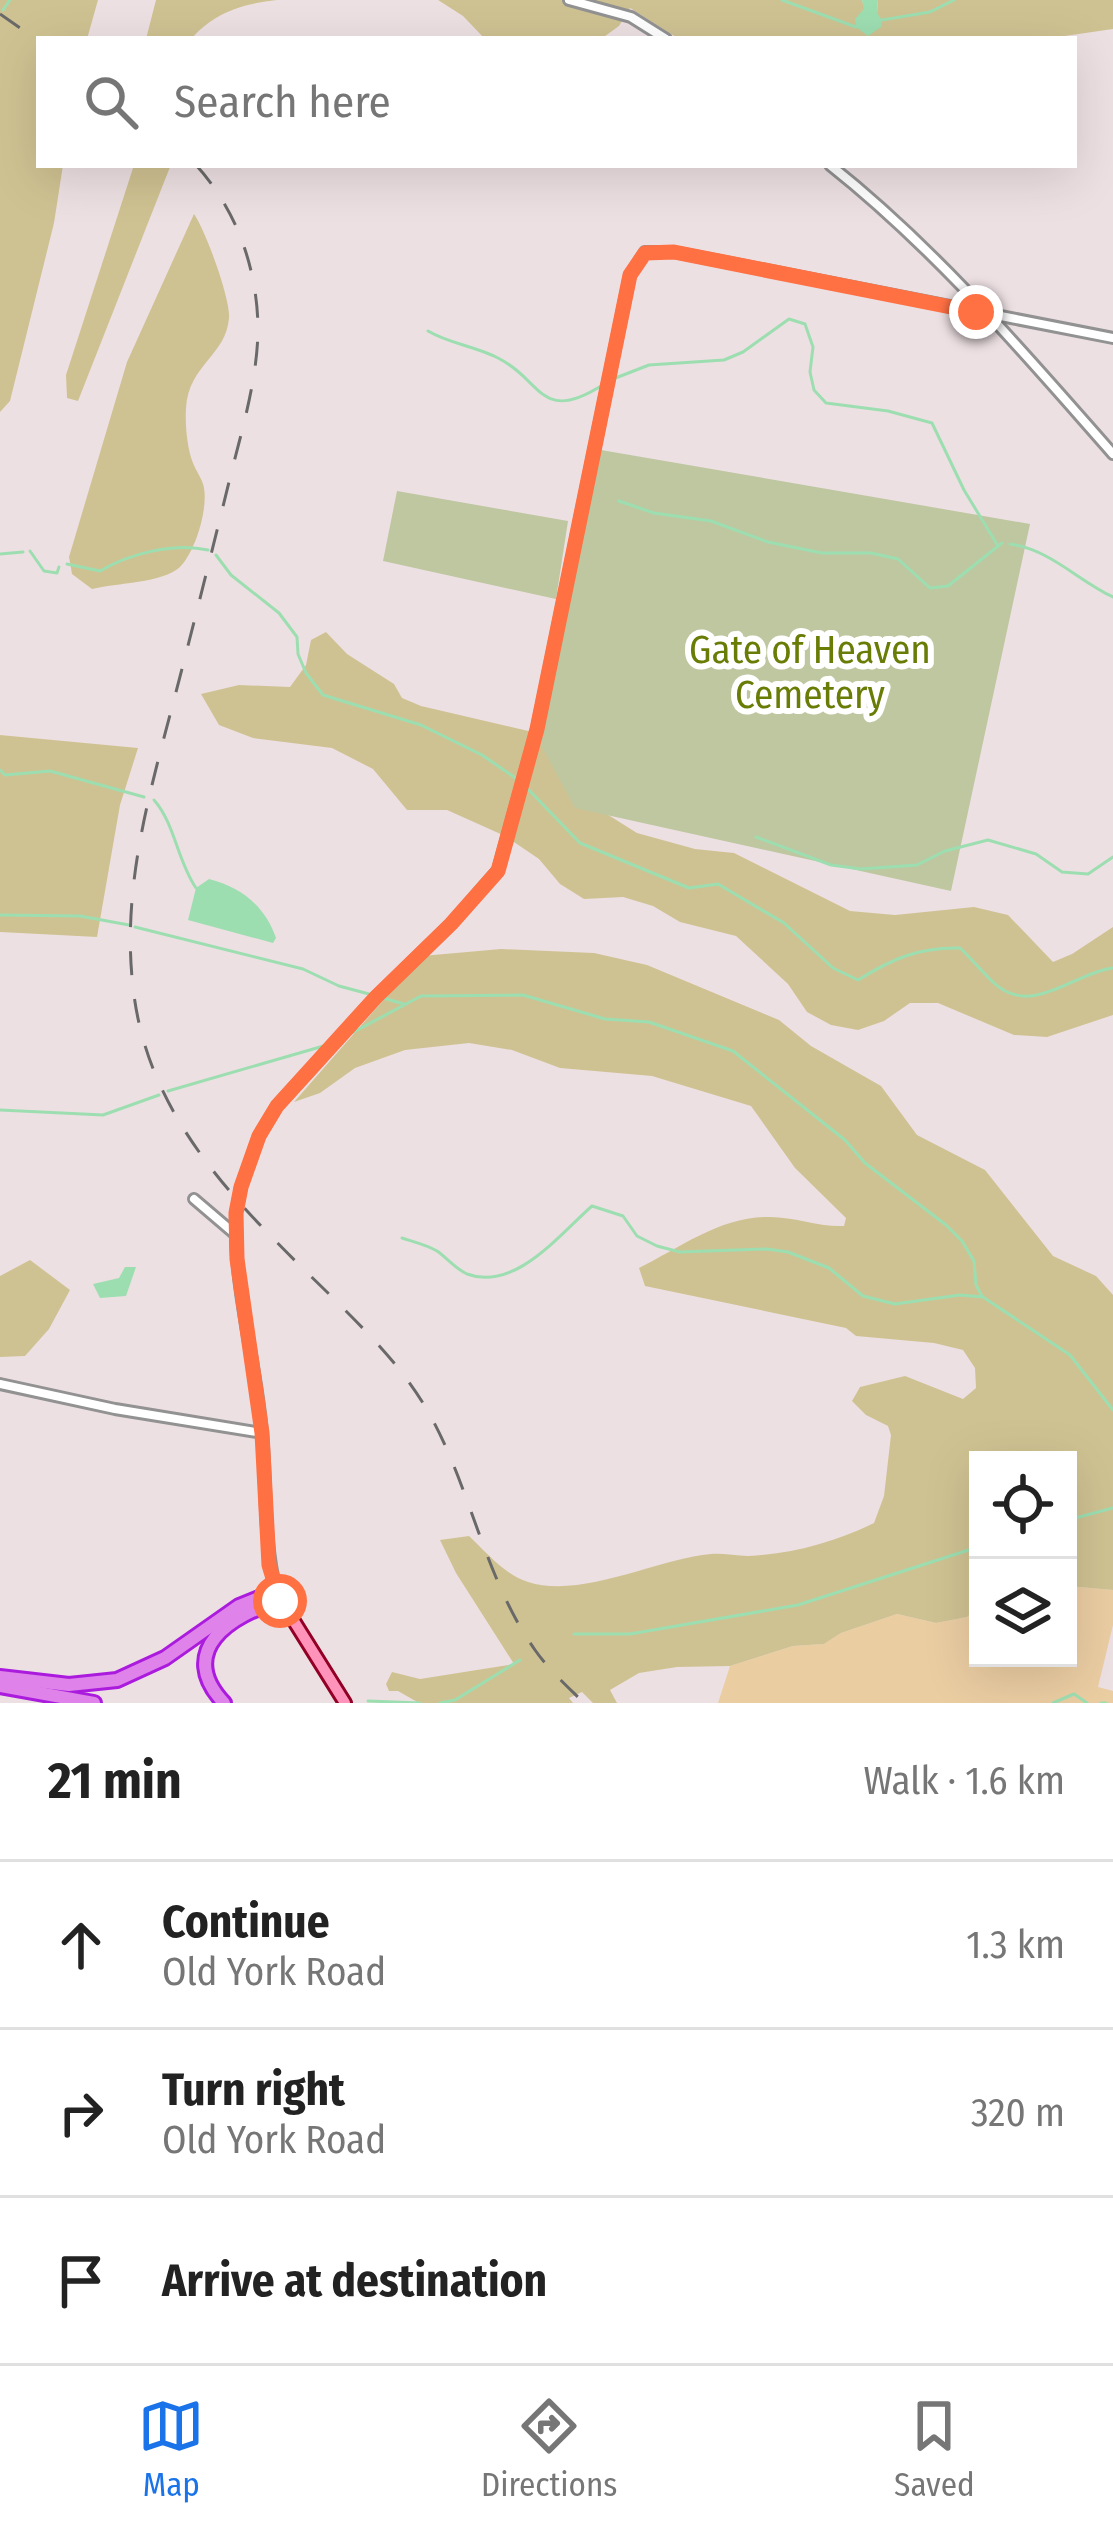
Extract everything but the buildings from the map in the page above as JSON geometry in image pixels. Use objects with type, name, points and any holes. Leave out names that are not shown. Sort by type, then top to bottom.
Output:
[{"type":"highway","points":[[0,1682],[69,1685],[117,1680],[165,1658],[238,1606],[278,1596]]},
{"type":"highway","points":[[224,1703],[213,1690],[206,1666],[216,1634],[243,1613],[278,1596]]},
{"type":"highway","points":[[0,1682],[94,1703]]},
{"type":"main road","points":[[278,1596],[345,1703]]},
{"type":"street","points":[[568,0],[631,17],[661,36]]},
{"type":"street","points":[[834,168],[911,233],[990,314],[1113,454]]},
{"type":"street","points":[[278,1596],[269,1565],[262,1433],[235,1234],[241,1187],[259,1136],[277,1106],[498,871],[537,729],[636,261],[645,253],[674,252],[1113,338]]},
{"type":"street","points":[[194,1199],[235,1234]]},
{"type":"street","points":[[0,1384],[262,1433]]},
{"type":"shaded area","points":[[0,0],[98,0],[88,36],[36,36],[36,168],[63,168],[54,223],[10,401],[0,412]]},
{"type":"shaded area","points":[[156,0],[277,0],[230,11],[194,36],[147,36]]},
{"type":"shaded area","points":[[438,0],[862,0],[865,9],[877,13],[878,0],[1113,0],[1113,29],[1065,36],[674,36],[630,8],[619,26],[605,36],[482,36]]},
{"type":"shaded area","points":[[862,0],[878,0],[882,20],[881,27],[868,36],[856,27],[855,19],[864,9]]},
{"type":"shaded area","points":[[133,168],[170,168],[78,401],[67,398],[66,375]]},
{"type":"shaded area","points":[[194,214],[216,265],[229,318],[221,342],[194,381],[186,408],[189,450],[204,488],[199,530],[186,560],[172,572],[92,589],[72,574],[69,557],[127,362]]},
{"type":"shaded area","points":[[326,632],[347,654],[394,684],[402,698],[537,733],[578,796],[637,833],[695,849],[734,853],[850,911],[895,915],[974,907],[1008,915],[1053,962],[1113,927],[1113,1015],[1047,1037],[1014,1035],[938,1003],[910,1003],[884,1021],[858,1030],[831,1025],[807,1012],[788,984],[736,936],[680,922],[653,906],[623,897],[584,899],[505,836],[447,810],[407,810],[373,769],[332,748],[253,738],[219,725],[201,694],[239,685],[290,687],[306,665],[311,640]]},
{"type":"shaded area","points":[[0,735],[138,748],[120,805],[97,937],[0,932]]},
{"type":"shaded area","points":[[209,879],[231,887],[258,907],[276,938],[273,943],[188,920],[196,888]]},
{"type":"shaded area","points":[[501,949],[594,953],[647,965],[779,1020],[811,1046],[881,1086],[917,1135],[985,1170],[1053,1256],[1096,1276],[1113,1295],[1113,1590],[1077,1587],[1077,1451],[969,1451],[967,1617],[936,1623],[897,1614],[841,1633],[824,1644],[793,1646],[730,1666],[639,1673],[610,1690],[617,1703],[593,1703],[582,1692],[569,1698],[573,1703],[419,1703],[389,1691],[386,1684],[392,1672],[420,1679],[514,1664],[440,1540],[469,1536],[511,1574],[549,1586],[595,1582],[690,1557],[765,1555],[813,1546],[874,1523],[884,1496],[891,1435],[888,1426],[852,1401],[860,1387],[905,1376],[963,1399],[976,1388],[975,1368],[963,1350],[856,1336],[846,1328],[645,1286],[639,1268],[735,1221],[770,1217],[844,1226],[846,1218],[795,1168],[751,1106],[652,1076],[560,1068],[512,1050],[469,1043],[405,1050],[355,1068],[320,1093],[294,1102],[422,956]]},
{"type":"shaded area","points":[[30,1260],[70,1290],[49,1329],[25,1356],[0,1357],[0,1276]]},
{"type":"shaded area","points":[[125,1267],[136,1267],[126,1296],[100,1298],[93,1284],[119,1278]]},
{"type":"shaded area","points":[[1077,1587],[1113,1590],[1113,1625],[1098,1687],[1113,1691],[1113,1703],[718,1703],[730,1666],[793,1646],[824,1644],[841,1633],[897,1614],[936,1623],[967,1617],[969,1667],[1077,1667]]},
{"type":"green space","name":"Gate of Heaven Cemetery","points":[[601,450],[1030,524],[951,891],[575,808],[540,743]]},
{"type":"green space","points":[[397,491],[568,521],[556,599],[383,561]]},
{"type":"waterway","points":[[3,10],[10,0]]},
{"type":"waterway","points":[[782,0],[856,27]]},
{"type":"waterway","points":[[882,20],[930,12],[954,0]]},
{"type":"waterway","points":[[613,379],[649,365],[724,360],[789,319],[805,324],[813,347],[814,390],[826,403],[888,411],[932,423],[998,546]]},
{"type":"waterway","points":[[428,331],[498,358],[553,400],[581,397],[601,386]]},
{"type":"waterway","points":[[619,501],[654,513],[711,521],[768,542],[822,553],[871,553],[898,559],[930,588],[948,586],[1002,543]]},
{"type":"waterway","points":[[1010,544],[1051,559],[1113,597]]},
{"type":"waterway","points":[[67,564],[100,571],[152,551],[208,550]]},
{"type":"waterway","points":[[30,551],[44,571],[57,573],[59,567]]},
{"type":"waterway","points":[[0,554],[23,552]]},
{"type":"waterway","points":[[216,555],[231,575],[279,613],[297,637],[306,673],[323,695],[421,725],[482,755],[517,779]]},
{"type":"waterway","points":[[0,770],[5,775],[50,771],[144,797]]},
{"type":"waterway","points":[[528,789],[580,843],[689,888],[718,884],[784,923],[833,968],[858,980],[906,956],[945,948],[960,948],[994,983],[1023,996],[1113,968]]},
{"type":"waterway","points":[[154,800],[196,888]]},
{"type":"waterway","points":[[756,837],[831,865],[861,869],[917,865],[945,851],[988,840],[1036,854],[1062,872],[1088,874],[1113,857]]},
{"type":"waterway","points":[[0,915],[80,916],[129,925]]},
{"type":"waterway","points":[[135,927],[303,969],[369,994]]},
{"type":"waterway","points":[[348,1035],[421,996],[523,995],[605,1019],[649,1022],[733,1051],[946,1225],[974,1261],[982,1296]]},
{"type":"waterway","points":[[383,998],[404,1004]]},
{"type":"waterway","points":[[168,1091],[327,1045]]},
{"type":"waterway","points":[[0,1110],[103,1115],[159,1095]]},
{"type":"waterway","points":[[402,1238],[437,1251],[467,1274],[502,1275],[551,1245],[592,1206],[623,1216],[637,1236],[657,1246],[680,1252],[788,1252],[829,1268],[863,1296],[895,1304],[960,1295],[983,1297],[1070,1355],[1113,1410]]},
{"type":"waterway","points":[[1077,1518],[1113,1508]]},
{"type":"waterway","points":[[574,1634],[630,1634],[798,1605],[969,1550]]},
{"type":"waterway","points":[[440,1703],[455,1700],[520,1660]]},
{"type":"waterway","points":[[1053,1703],[1074,1694],[1087,1703]]},
{"type":"waterway","points":[[368,1701],[420,1703]]},
{"type":"waterway","points":[[1101,1703],[1106,1703]]},
{"type":"railway","points":[[0,14],[36,39]]},
{"type":"railway","points":[[198,168],[223,201],[242,242],[254,286],[257,350],[243,426],[139,848],[130,952],[142,1034],[157,1078],[202,1156],[262,1227],[366,1332],[423,1403],[517,1621],[540,1657],[584,1703]]},
{"type":"route","points":[[280,1601],[269,1565],[262,1433],[237,1259],[241,1187],[259,1136],[277,1106],[498,871],[537,729],[636,261],[655,250],[674,252],[976,312]]}]
